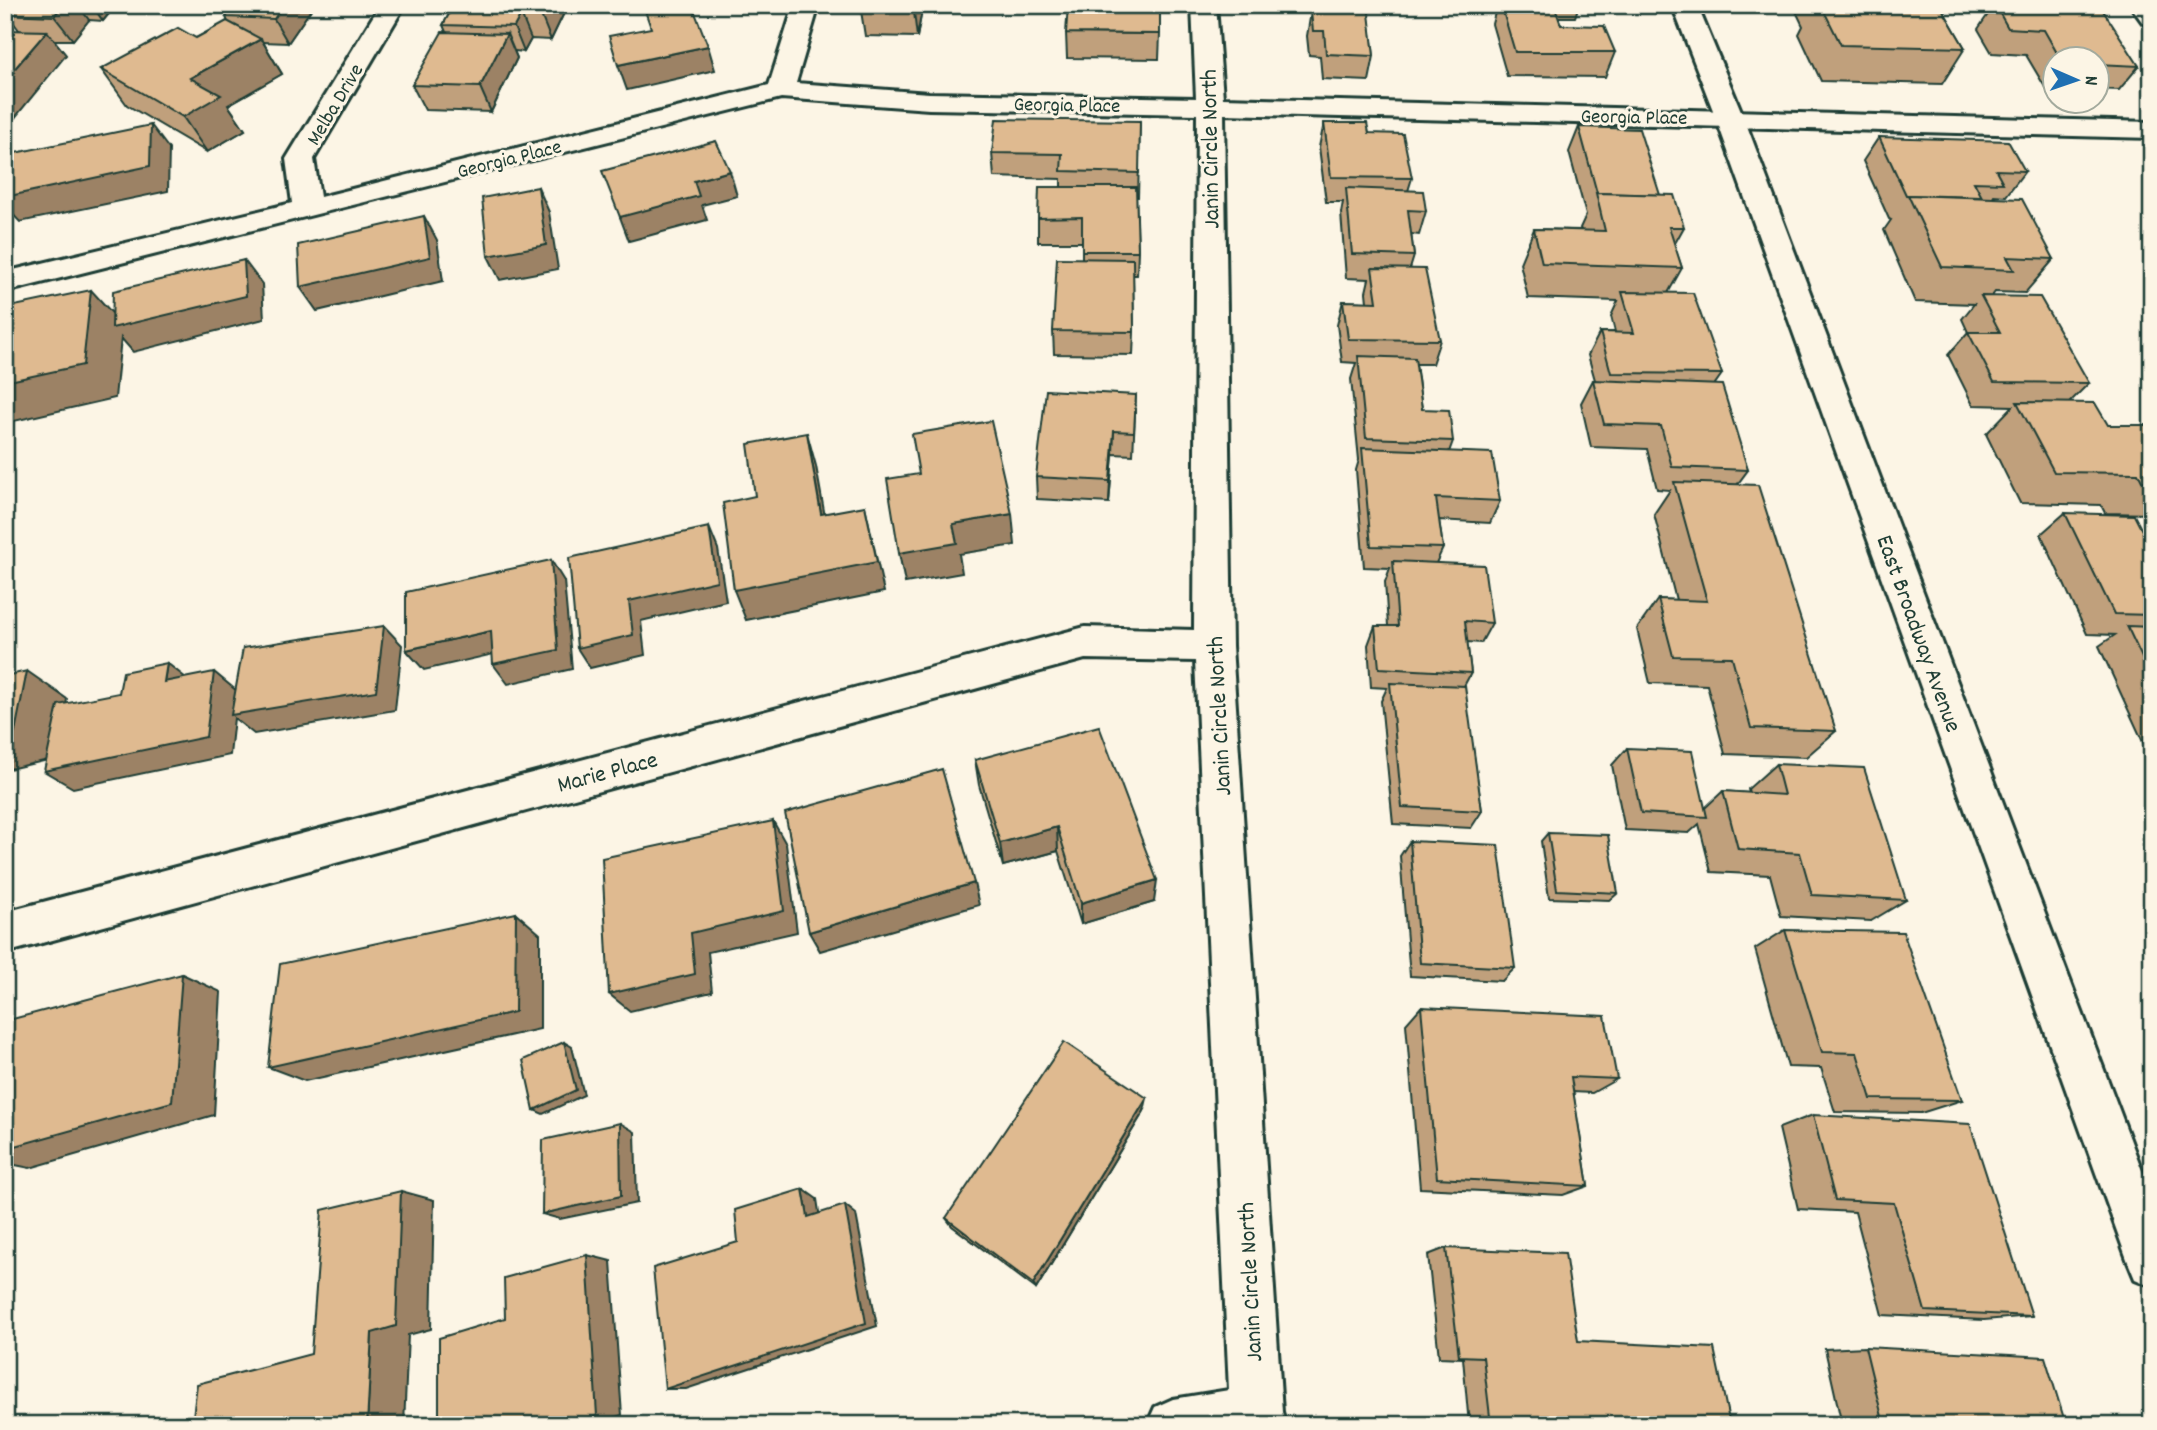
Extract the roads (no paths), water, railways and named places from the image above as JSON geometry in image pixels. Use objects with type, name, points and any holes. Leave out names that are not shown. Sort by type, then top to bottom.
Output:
[{"type":"street","name":"Melba Drive","points":[[307,209],[300,159],[393,5]]},
{"type":"street","points":[[781,90],[807,5]]},
{"type":"street","name":"Janin Circle North","points":[[1205,5],[1210,106],[1213,646],[1258,1418]]},
{"type":"street","name":"East Broadway Avenue","points":[[1684,5],[1730,118],[2152,1262]]},
{"type":"street","points":[[2142,5],[2152,18]]},
{"type":"street","name":"Georgia Place","points":[[5,282],[781,90],[929,102],[1210,106],[2152,130]]},
{"type":"street","name":"Marie Place","points":[[5,933],[1085,643],[1213,646]]},
{"type":"street","points":[[1173,1425],[1258,1418]]}]
